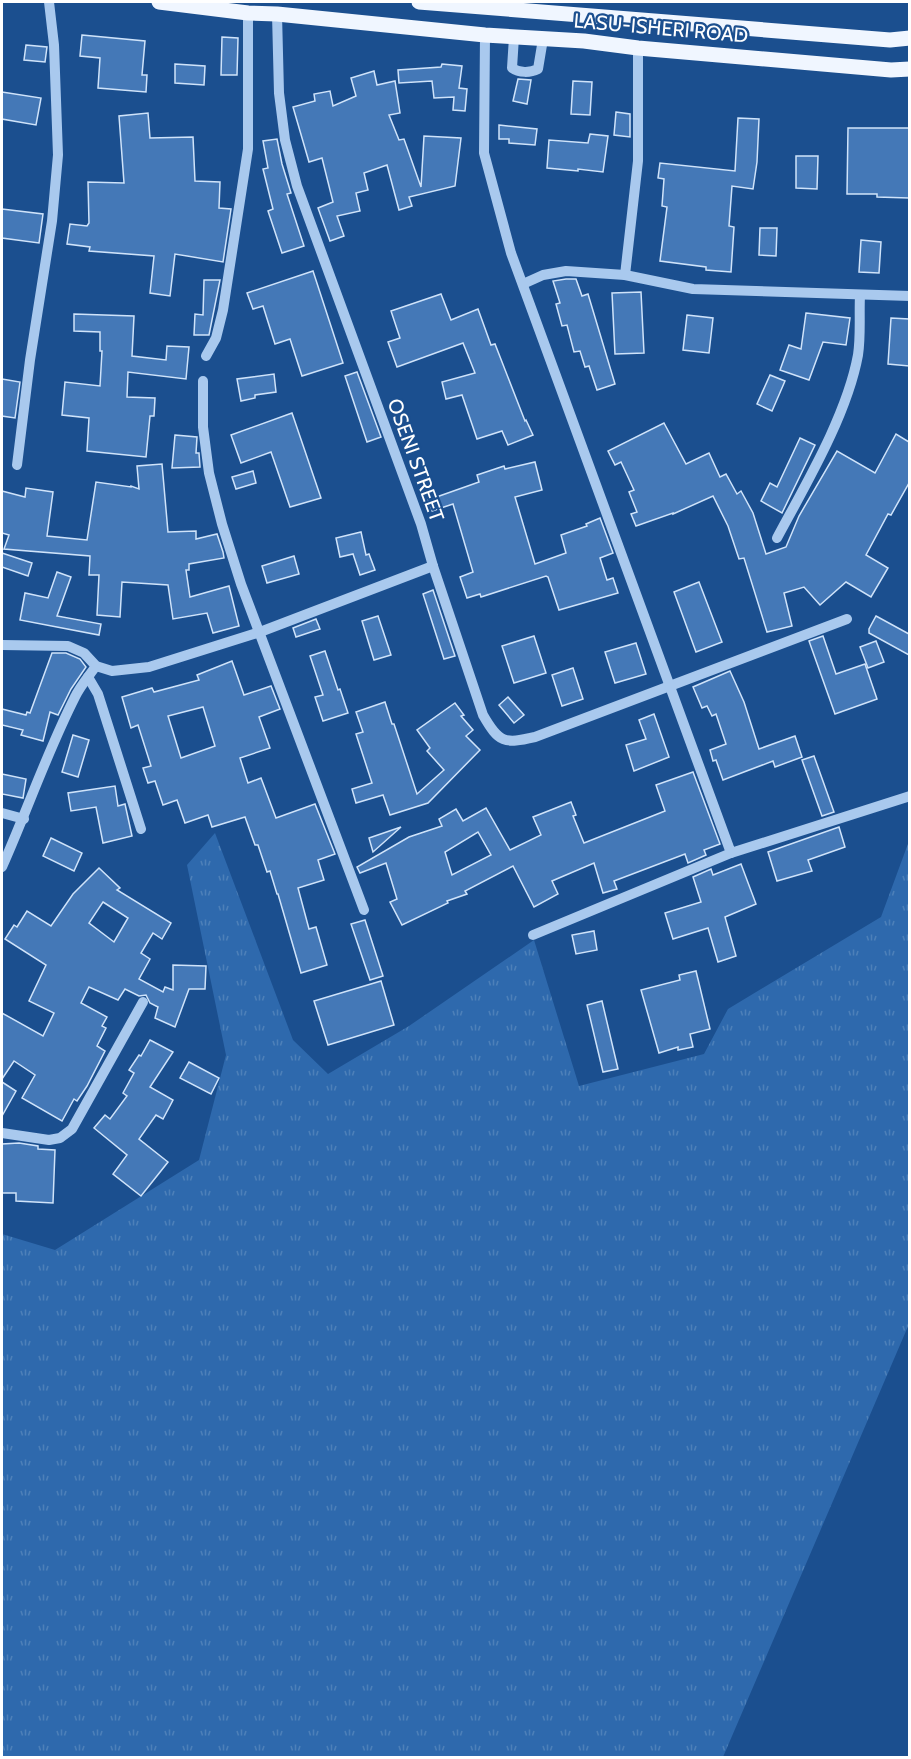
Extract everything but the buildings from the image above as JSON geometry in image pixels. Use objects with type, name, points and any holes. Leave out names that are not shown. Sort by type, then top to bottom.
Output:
[{"type":"main road","name":"LASU-ISHERI ROAD","points":[[159,2],[248,13],[485,35],[584,41],[638,48],[891,70],[909,69]]},
{"type":"main road","name":"LASU-ISHERI ROAD","points":[[419,2],[757,30],[890,40],[909,39]]},
{"type":"street","points":[[17,465],[30,360],[52,221],[58,155],[54,45],[49,2]]},
{"type":"street","points":[[206,356],[216,338],[223,310],[246,159],[248,13]]},
{"type":"street","name":"OSENI STREET","points":[[277,14],[279,93],[285,140],[297,186],[421,524],[483,715],[494,734],[514,742],[669,686]]},
{"type":"street","points":[[485,35],[484,153],[511,254],[731,853]]},
{"type":"street","points":[[514,37],[512,68],[529,72],[538,69],[543,39]]},
{"type":"street","points":[[625,276],[638,161],[638,48]]},
{"type":"street","points":[[523,284],[543,275],[566,270],[625,276],[693,289],[909,296]]},
{"type":"street","points":[[777,538],[830,434],[847,390],[858,355],[860,295]]},
{"type":"street","points":[[203,381],[203,427],[209,473],[222,524],[241,584],[364,910]]},
{"type":"street","points":[[2,645],[68,646],[84,653],[96,666],[112,671],[149,667],[260,632],[433,566]]},
{"type":"street","points":[[669,686],[847,619]]},
{"type":"street","points":[[2,867],[76,694],[96,666]]},
{"type":"street","points":[[88,677],[98,694],[141,830]]},
{"type":"street","points":[[533,935],[731,853],[909,796]]},
{"type":"street","points":[[2,813],[24,819]]},
{"type":"street","points":[[2,1133],[49,1140],[60,1138],[72,1129],[143,1002]]},
{"type":"green space","points":[[215,833],[293,1040],[328,1074],[409,1026],[534,940],[579,1086],[704,1054],[728,1009],[881,917],[909,841],[909,1324],[723,1757],[2,1757],[2,1234],[55,1250],[199,1160],[226,1055],[187,865]]}]
